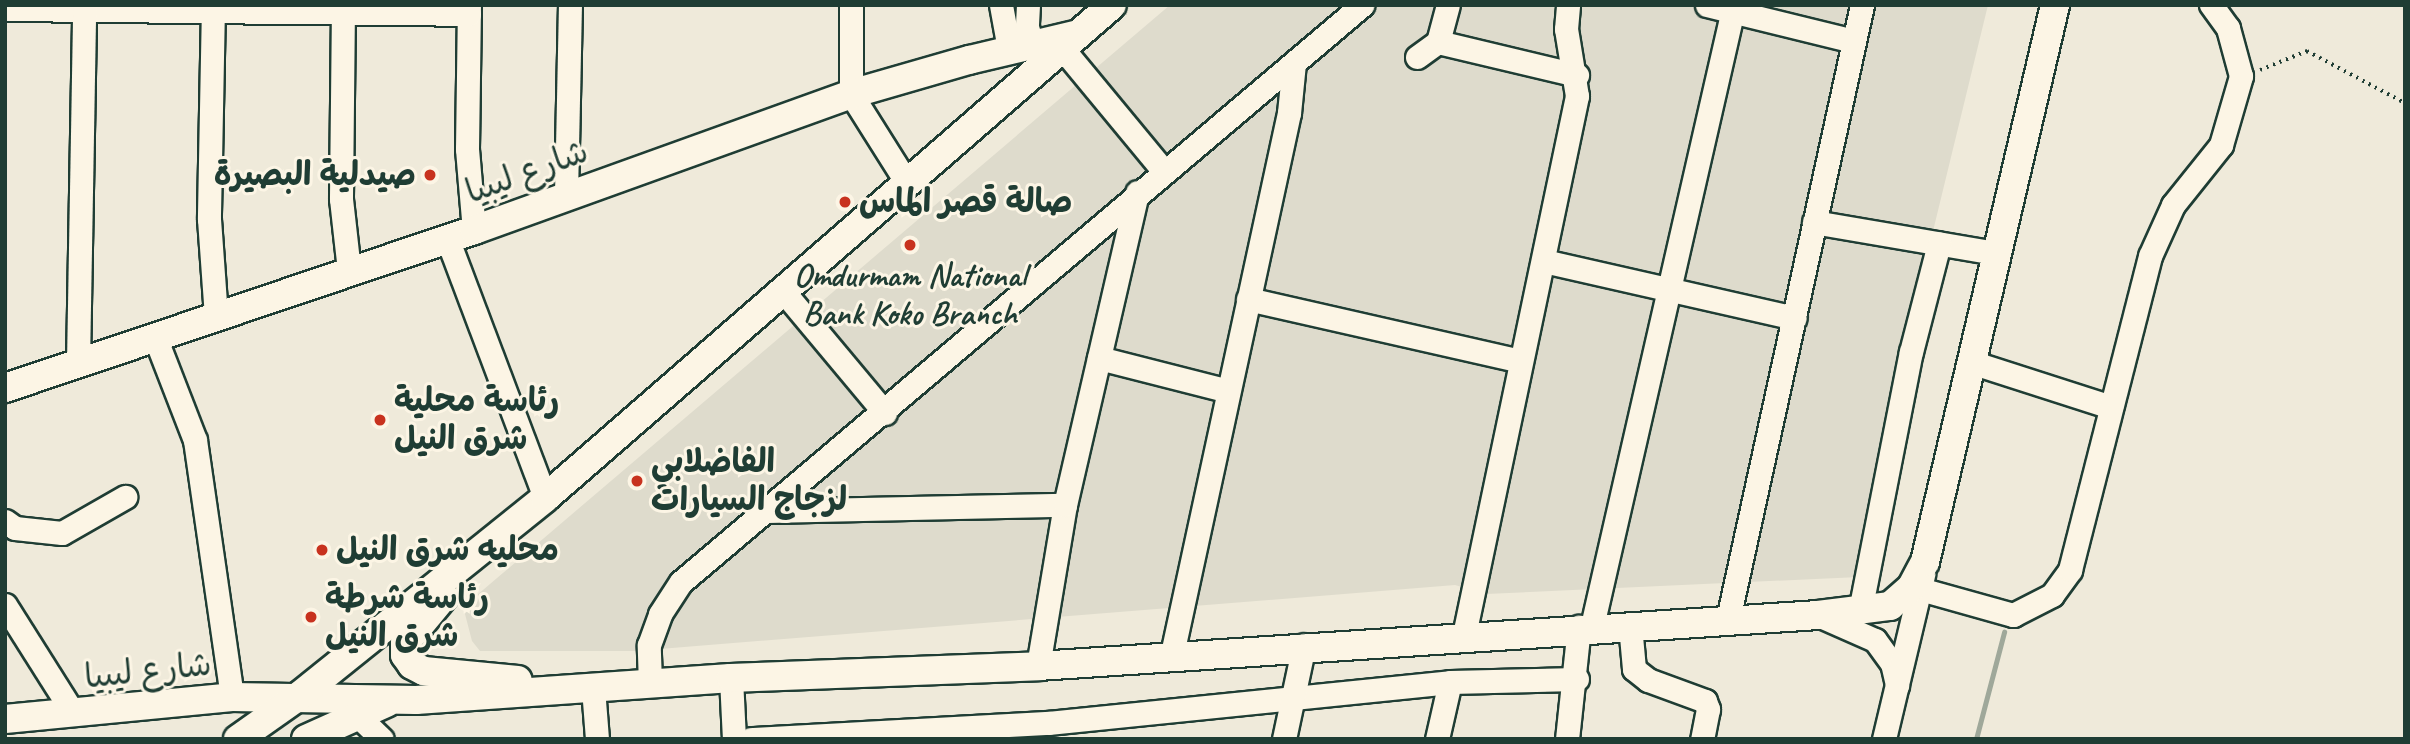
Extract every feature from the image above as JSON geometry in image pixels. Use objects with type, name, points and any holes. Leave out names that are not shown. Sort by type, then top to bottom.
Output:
[{"type":"main road","points":[[238,739],[299,696],[545,498],[1112,5]]},
{"type":"main road","points":[[306,739],[391,701],[731,678],[1038,666],[1304,645],[1818,615],[1890,606],[1922,576],[2055,5]]},
{"type":"main road","name":"شارع ليبيا","points":[[5,388],[474,230],[851,94],[1021,46],[1070,41]]},
{"type":"main road","points":[[492,540],[410,634],[405,655],[424,671],[505,677],[579,689]]},
{"type":"main road","name":"شارع ليبيا","points":[[5,719],[232,697],[299,696],[391,701]]},
{"type":"street","points":[[566,195],[570,5]]},
{"type":"street","points":[[851,5],[851,94],[907,183]]},
{"type":"street","points":[[1001,5],[1021,46]]},
{"type":"street","points":[[1021,46],[1028,5]]},
{"type":"street","points":[[650,683],[649,645],[660,614],[681,582],[885,413],[1137,192],[1362,5]]},
{"type":"street","points":[[1417,57],[1438,42],[1448,5]]},
{"type":"street","points":[[1464,635],[1577,96],[1577,75],[1566,29],[1568,5]]},
{"type":"street","points":[[1707,5],[1734,8],[1854,41]]},
{"type":"street","points":[[1728,619],[1862,5]]},
{"type":"street","points":[[1884,739],[1922,576],[2006,615],[2033,608],[2052,595],[2079,545],[2111,407],[2160,226],[2221,145],[2241,76],[2228,28],[2211,5]]},
{"type":"street","points":[[78,363],[84,8]]},
{"type":"street","points":[[213,8],[209,219],[216,317]]},
{"type":"street","points":[[1567,739],[1585,627],[1669,291],[1734,8]]},
{"type":"street","points":[[5,9],[469,10],[467,149],[474,230]]},
{"type":"street","points":[[343,9],[341,199],[349,270]]},
{"type":"street","points":[[1070,41],[1163,170]]},
{"type":"street","points":[[1438,42],[1577,75]]},
{"type":"street","points":[[1172,654],[1289,113],[1294,63]]},
{"type":"street","points":[[1038,666],[1065,505],[1137,192]]},
{"type":"street","points":[[1814,222],[1996,253]]},
{"type":"street","points":[[447,238],[545,498]]},
{"type":"street","points":[[1860,611],[1911,352],[1940,244]]},
{"type":"street","points":[[1544,261],[1795,318]]},
{"type":"street","points":[[783,291],[885,413]]},
{"type":"street","points":[[1248,299],[1520,361]]},
{"type":"street","points":[[155,337],[195,440],[232,697]]},
{"type":"street","points":[[1099,358],[1228,391]]},
{"type":"street","points":[[1971,362],[2111,407]]},
{"type":"street","points":[[5,521],[15,528],[62,533],[125,497]]},
{"type":"street","points":[[767,511],[1065,505]]},
{"type":"street","points":[[5,605],[74,714]]},
{"type":"street","points":[[1818,615],[1875,639],[1892,663],[1897,685]]},
{"type":"street","points":[[1630,625],[1634,669],[1648,680],[1705,701],[1702,739]]},
{"type":"street","points":[[1283,739],[1304,645]]},
{"type":"street","points":[[731,678],[734,739]]},
{"type":"street","points":[[751,739],[876,736],[1048,723],[1450,682],[1577,680]]},
{"type":"street","points":[[1437,739],[1450,682]]},
{"type":"street","points":[[579,689],[597,739]]},
{"type":"street","points":[[358,716],[382,739]]},
{"type":"path","points":[[2241,76],[2307,51],[2405,103]]},
{"type":"shaded area","points":[[1170,5],[1988,5],[1889,412],[1859,577],[1486,594],[1455,585],[635,651],[480,651],[472,641],[465,614],[470,601]]},
{"type":"waterway","points":[[1976,739],[2004,632]]},
{"type":"place","name":"صيدلية البصيرة","points":[[430,175]]},
{"type":"place","name":"صالة قصر الماس","points":[[845,202]]},
{"type":"place","name":"Omdurmam National Bank Koko Branch","points":[[910,245]]},
{"type":"place","name":"رئاسة محلية شرق النيل","points":[[380,420]]},
{"type":"place","name":"الفاضلابي لزجاج السيارات","points":[[637,481]]},
{"type":"place","name":"محليه شرق النيل","points":[[322,550]]},
{"type":"place","name":"رئاسة شرطة شرق النيل","points":[[311,617]]}]
